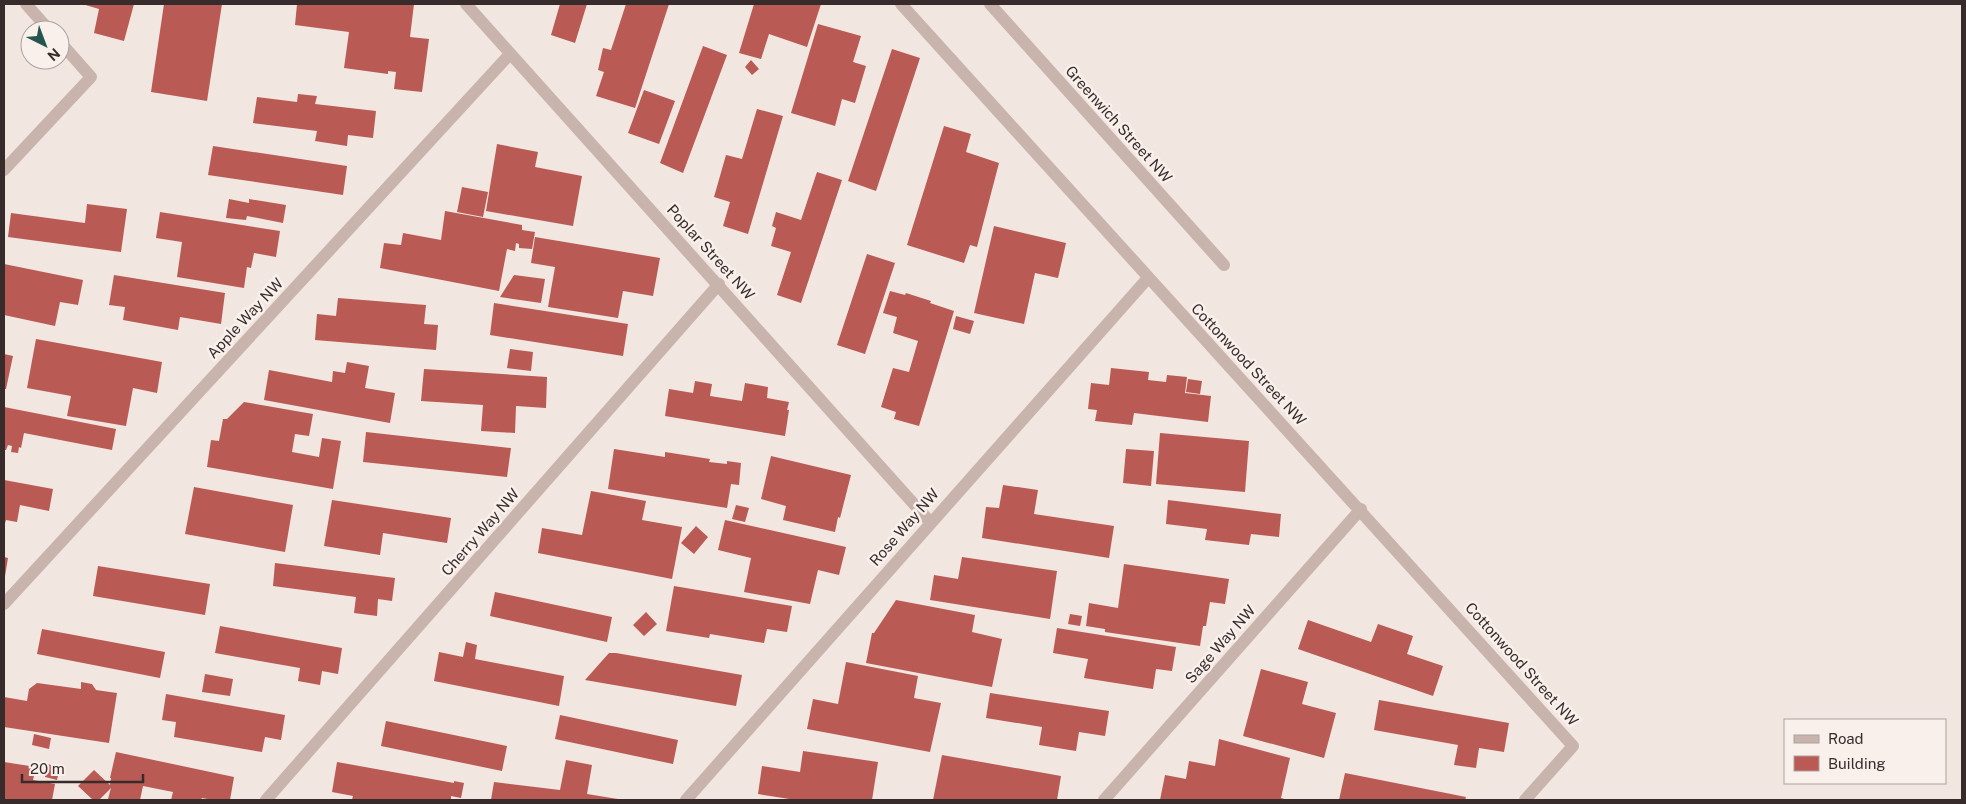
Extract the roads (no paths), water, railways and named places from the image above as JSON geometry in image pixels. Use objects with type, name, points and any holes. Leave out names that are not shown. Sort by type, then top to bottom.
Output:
[{"type":"street","points":[[26,4],[40,20]]},
{"type":"street","name":"Poplar Street NW","points":[[466,4],[930,522]]},
{"type":"street","name":"Cottonwood Street NW","points":[[901,4],[1148,278],[1361,509],[1573,746],[1525,800]]},
{"type":"street","name":"Greenwich Street NW","points":[[990,4],[1224,265]]},
{"type":"street","points":[[4,170],[91,77],[70,53]]},
{"type":"street","name":"Apple Way NW","points":[[4,604],[510,54]]},
{"type":"street","name":"Rose Way NW","points":[[686,800],[930,522],[1148,278]]},
{"type":"street","name":"Cherry Way NW","points":[[266,800],[718,284]]},
{"type":"street","name":"Sage Way NW","points":[[1104,800],[1361,509]]}]
